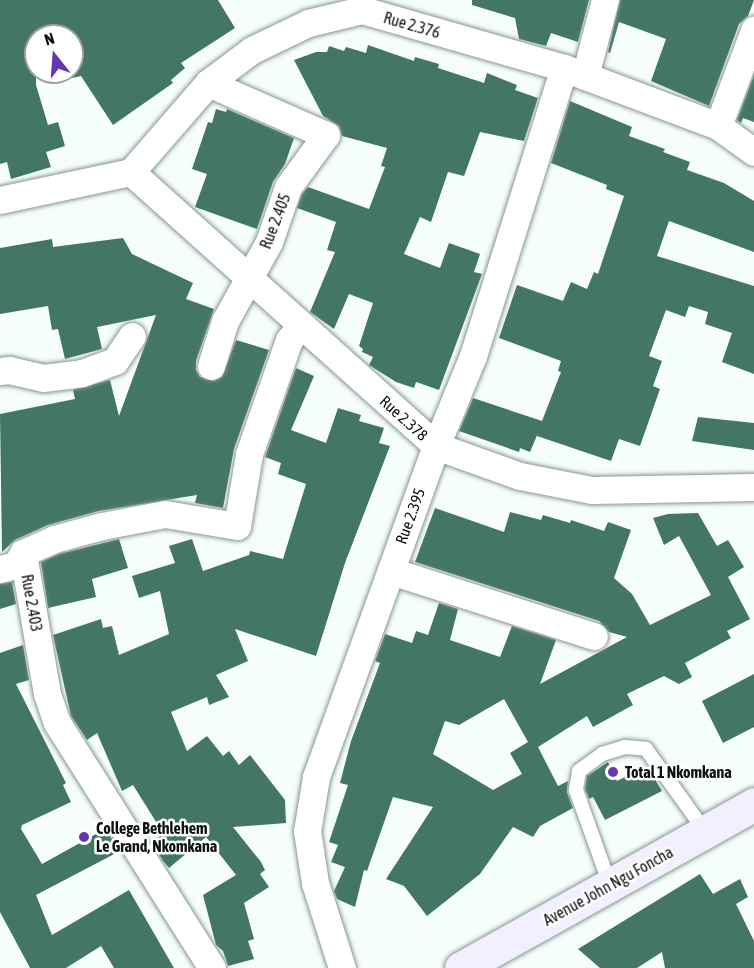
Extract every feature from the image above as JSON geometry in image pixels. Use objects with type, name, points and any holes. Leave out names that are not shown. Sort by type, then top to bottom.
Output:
[{"type":"main road","name":"Avenue John Ngu Foncha","points":[[461,968],[754,804]]},
{"type":"street","name":"Rue 2.395","points":[[342,968],[315,883],[307,831],[316,777],[436,446],[473,356],[575,72],[605,0]]},
{"type":"street","name":"Rue 2.376","points":[[131,172],[208,83],[252,50],[308,23],[362,10],[575,72],[718,126],[754,152]]},
{"type":"street","points":[[718,126],[754,30]]},
{"type":"street","name":"Rue 2.405","points":[[208,83],[326,135],[288,187],[269,242],[225,321],[211,366]]},
{"type":"street","points":[[0,200],[131,172]]},
{"type":"street","name":"Rue 2.378","points":[[131,172],[436,446],[520,476],[592,490],[754,487]]},
{"type":"street","name":"Rue 2.403","points":[[213,968],[57,723],[47,694],[23,553],[54,539],[102,526],[165,514],[237,526],[249,454],[289,340],[301,325]]},
{"type":"street","points":[[0,371],[9,370],[43,378],[82,373],[115,361],[132,336]]},
{"type":"street","points":[[0,569],[16,565],[23,553]]},
{"type":"street","points":[[391,571],[594,636]]},
{"type":"lane","points":[[610,886],[576,790],[579,771],[602,754],[626,747],[646,749],[705,831]]},
{"type":"building","points":[[0,0],[218,0],[235,28],[181,63],[185,68],[171,80],[173,83],[113,125],[84,81],[84,24],[24,24],[24,84],[36,84],[48,125],[58,122],[65,146],[46,152],[51,167],[11,179],[7,162],[0,164]]},
{"type":"building","points":[[472,0],[589,0],[578,42],[551,33],[546,46],[519,39],[515,18],[472,5]]},
{"type":"building","points":[[620,0],[754,0],[748,16],[739,24],[709,106],[651,81],[666,39],[619,22],[610,53],[608,52]]},
{"type":"building","points":[[368,45],[414,61],[415,57],[439,64],[438,68],[484,83],[487,73],[517,85],[515,90],[538,98],[524,141],[480,132],[464,176],[448,172],[431,222],[420,217],[404,254],[440,268],[449,243],[480,254],[474,272],[482,274],[439,390],[416,382],[414,388],[396,382],[369,365],[373,357],[362,352],[363,349],[359,346],[373,303],[349,294],[334,329],[310,312],[335,252],[327,250],[336,222],[297,208],[302,194],[308,187],[369,209],[385,167],[381,166],[387,148],[342,136],[339,126],[323,116],[294,60],[316,52],[327,52],[329,46],[344,51],[346,47],[366,53]]},
{"type":"building","points":[[754,75],[754,122],[743,118],[741,123],[737,120]]},
{"type":"building","points":[[570,101],[632,127],[629,136],[665,149],[663,152],[690,162],[687,170],[724,183],[754,201],[754,252],[669,221],[657,256],[754,286],[754,374],[722,362],[732,333],[705,324],[708,312],[689,306],[685,317],[666,310],[649,356],[662,361],[653,386],[660,389],[640,446],[619,439],[611,461],[537,436],[538,433],[530,452],[520,448],[519,452],[459,431],[473,398],[542,421],[561,372],[558,371],[561,361],[499,338],[517,285],[563,301],[571,282],[587,289],[594,272],[598,274],[624,196],[606,189],[607,185],[551,163]]},
{"type":"building","points":[[216,109],[226,112],[227,109],[294,138],[285,164],[273,182],[257,229],[195,207],[207,174],[192,169],[208,122],[212,123]]},
{"type":"building","points":[[123,238],[132,254],[193,283],[186,299],[214,309],[196,361],[196,370],[200,377],[214,381],[222,377],[236,340],[269,350],[234,449],[223,508],[195,503],[197,495],[99,511],[48,525],[15,540],[2,552],[0,414],[75,399],[73,390],[110,380],[119,416],[156,315],[97,327],[102,349],[65,359],[58,329],[52,330],[48,306],[0,314],[0,248],[52,239],[53,247]]},
{"type":"building","points":[[296,368],[314,376],[291,430],[326,443],[338,408],[361,415],[359,421],[384,428],[379,443],[390,446],[345,563],[316,656],[235,629],[248,661],[216,675],[229,697],[209,705],[207,697],[171,712],[187,751],[207,736],[223,756],[229,751],[239,765],[250,755],[285,800],[286,823],[233,827],[261,862],[265,870],[260,874],[269,887],[244,903],[254,939],[248,941],[254,959],[228,966],[223,951],[216,945],[203,895],[236,875],[206,837],[169,868],[163,861],[152,843],[163,833],[133,785],[122,791],[97,733],[87,740],[71,716],[53,635],[101,619],[103,628],[112,626],[119,655],[169,634],[160,591],[139,598],[132,576],[175,563],[169,546],[192,539],[203,571],[249,555],[250,551],[283,559],[306,484],[278,474],[281,463],[265,457]]},
{"type":"building","points":[[698,417],[754,423],[754,450],[692,441]]},
{"type":"building","points":[[435,508],[504,532],[510,512],[541,520],[543,515],[570,523],[571,520],[604,531],[608,522],[631,530],[614,578],[632,594],[650,625],[711,595],[679,536],[664,545],[653,518],[668,514],[698,513],[717,546],[728,540],[744,567],[728,577],[750,619],[727,631],[731,638],[685,663],[692,677],[679,684],[664,676],[627,694],[633,705],[593,727],[587,716],[538,747],[558,786],[568,781],[567,792],[573,808],[540,826],[533,837],[513,827],[480,874],[427,916],[404,886],[386,879],[433,807],[393,797],[367,871],[364,870],[355,907],[337,899],[334,891],[345,867],[331,862],[338,845],[329,842],[348,785],[340,783],[351,741],[380,663],[375,661],[385,634],[412,643],[416,631],[428,635],[439,603],[458,609],[450,640],[500,657],[512,626],[556,640],[540,684],[627,637],[609,632],[599,621],[415,562]],"holes":[[[504,699],[528,742],[510,753],[522,774],[493,790],[433,754],[445,721],[459,725]]]},
{"type":"building","points":[[119,539],[128,568],[92,579],[96,597],[48,608],[41,562],[59,554]]},
{"type":"building","points":[[12,582],[16,604],[0,609],[0,584]]},
{"type":"building","points":[[23,645],[29,680],[16,684],[66,783],[63,785],[71,802],[22,825],[21,829],[42,864],[105,829],[120,851],[36,895],[52,935],[129,890],[174,968],[114,968],[101,946],[66,968],[30,968],[0,912],[0,653]]},
{"type":"building","points":[[754,674],[754,727],[723,743],[702,701]]},
{"type":"building","points":[[608,762],[617,781],[647,766],[662,791],[605,820],[593,797],[589,799],[585,789],[587,776]]},
{"type":"building","points":[[700,874],[713,894],[740,879],[748,897],[736,904],[754,941],[754,968],[665,968],[662,952],[637,968],[600,968],[578,949]]},
{"type":"place","name":"Total 1 Nkomkana","points":[[613,772]]},
{"type":"place","name":"College Bethlehem Le Grand, Nkomkana","points":[[84,837]]}]
